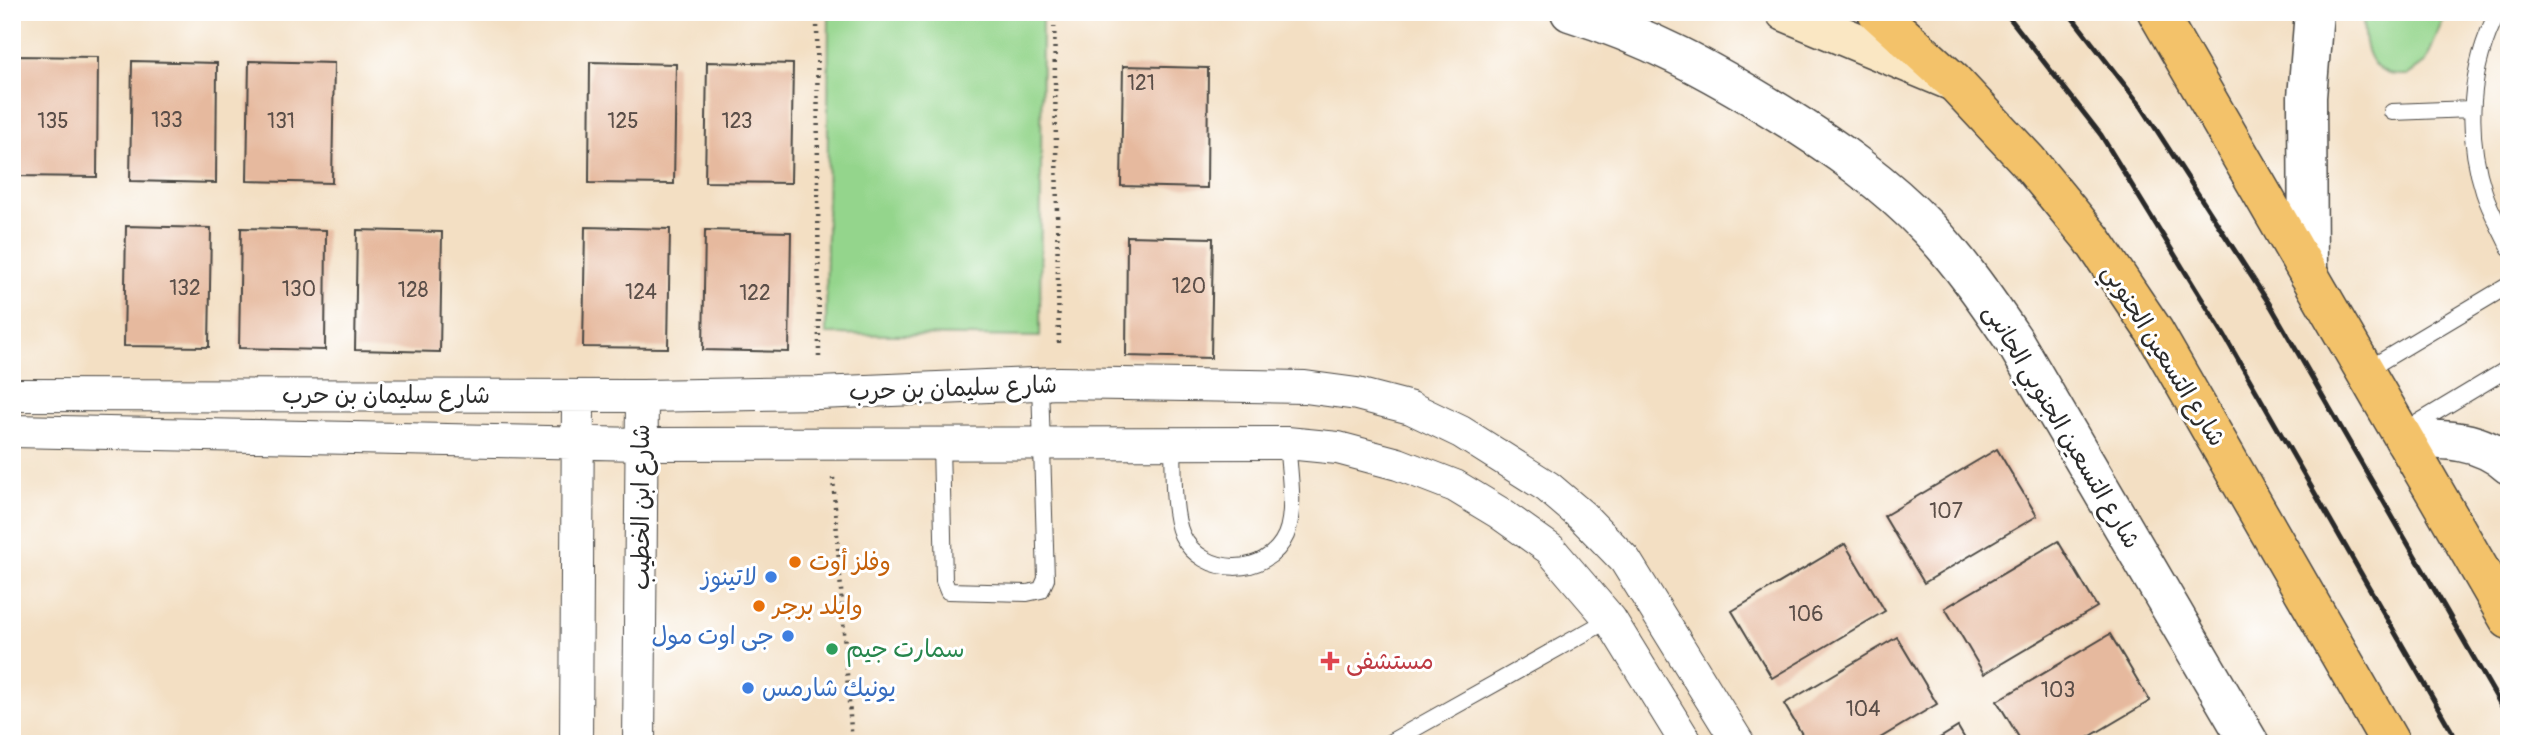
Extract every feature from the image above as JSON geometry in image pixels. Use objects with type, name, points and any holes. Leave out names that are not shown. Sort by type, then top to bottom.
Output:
[{"type":"highway","name":"شارع التسعين الجنوبي","points":[[1877,12],[1953,81],[2028,161],[2092,239],[2154,331],[2391,744]]},
{"type":"highway","points":[[2157,12],[2509,620]]},
{"type":"main road","points":[[1785,12],[1953,81]]},
{"type":"street","name":"شارع التسعين الجنوبي الجانبى","points":[[1570,12],[1658,45],[1717,74],[1829,144],[1882,184],[1930,230],[1973,281],[2013,339],[2250,744]]},
{"type":"street","points":[[2308,273],[2307,97],[2314,12]]},
{"type":"street","name":"شارع سليمان بن حرب","points":[[12,395],[642,396],[819,393],[1050,383],[1306,387],[1357,394],[1411,408],[1461,432],[1548,487],[1582,516],[1625,560],[1739,744]]},
{"type":"street","points":[[576,744],[578,396]]},
{"type":"street","name":"شارع ابن الخطيب","points":[[639,744],[642,396]]},
{"type":"street","name":"شارع سليمان بن حرب","points":[[12,431],[641,444],[1287,443],[1338,448],[1398,464],[1455,486],[1550,549],[1610,619],[1687,744]]},
{"type":"street","points":[[2402,436],[2448,439],[2477,445],[2502,458],[2509,465]]},
{"type":"lane","points":[[2498,12],[2478,64],[2472,108],[2477,165],[2485,194],[2509,247]]},
{"type":"lane","points":[[2392,112],[2472,108]]},
{"type":"lane","points":[[2365,372],[2509,285]]},
{"type":"lane","points":[[2402,436],[2509,368]]},
{"type":"lane","points":[[941,443],[944,581],[948,591],[1036,592],[1045,585],[1041,444],[1050,383]]},
{"type":"lane","points":[[1173,444],[1177,514],[1182,535],[1195,553],[1213,565],[1234,568],[1255,564],[1274,553],[1286,535],[1291,513],[1287,443]]},
{"type":"lane","points":[[1387,744],[1610,619]]},
{"type":"path","points":[[817,12],[819,393]]},
{"type":"path","points":[[1050,383],[1054,12]]},
{"type":"path","points":[[830,442],[852,744]]},
{"type":"green space","points":[[2363,12],[2446,12],[2426,62],[2408,75],[2391,75],[2378,68],[2369,55],[2363,29]]},
{"type":"green space","points":[[829,13],[1042,15],[1040,337],[826,334]]},
{"type":"building","points":[[13,56],[98,57],[97,177],[12,176]]},
{"type":"building","points":[[132,61],[217,63],[216,183],[130,181]]},
{"type":"building","points":[[249,61],[334,63],[332,183],[247,181]]},
{"type":"building","points":[[590,62],[676,64],[674,184],[589,183]]},
{"type":"building","points":[[707,62],[793,64],[791,183],[705,182]]},
{"type":"building","points":[[1123,66],[1208,68],[1207,188],[1121,186]]},
{"type":"building","points":[[126,226],[211,228],[209,347],[124,346]]},
{"type":"building","points":[[585,227],[670,229],[668,348],[583,347]]},
{"type":"building","points":[[241,228],[326,230],[325,350],[239,348]]},
{"type":"building","points":[[357,230],[442,232],[440,352],[355,350]]},
{"type":"building","points":[[705,230],[791,232],[789,352],[703,350]]},
{"type":"building","points":[[1127,236],[1213,238],[1211,358],[1126,356]]},
{"type":"building","points":[[1997,449],[2037,516],[1924,583],[1884,516]]},
{"type":"building","points":[[2058,541],[2097,607],[1984,674],[1945,608]]},
{"type":"building","points":[[1845,544],[1885,611],[1772,678],[1732,611]]},
{"type":"building","points":[[2110,634],[2150,701],[2077,744],[2023,744],[1997,701]]},
{"type":"building","points":[[1897,637],[1937,704],[1870,744],[1808,744],[1784,704]]},
{"type":"building","points":[[1958,727],[1968,744],[1930,744]]},
{"type":"railway","points":[[2005,12],[2101,135],[2224,335],[2459,744]]},
{"type":"railway","points":[[2068,12],[2141,106],[2272,308],[2509,719]]},
{"type":"place","name":"وفلز أوت","points":[[795,562]]},
{"type":"place","name":"لاتينوز","points":[[771,577]]},
{"type":"place","name":"وايلد برجر","points":[[759,606]]},
{"type":"place","name":"جى اوت مول","points":[[788,636]]},
{"type":"place","name":"سمارت جيم","points":[[832,649]]},
{"type":"place","name":"مستشفى","points":[[1330,661]]},
{"type":"place","name":"يونيك شارمس","points":[[748,688]]}]
